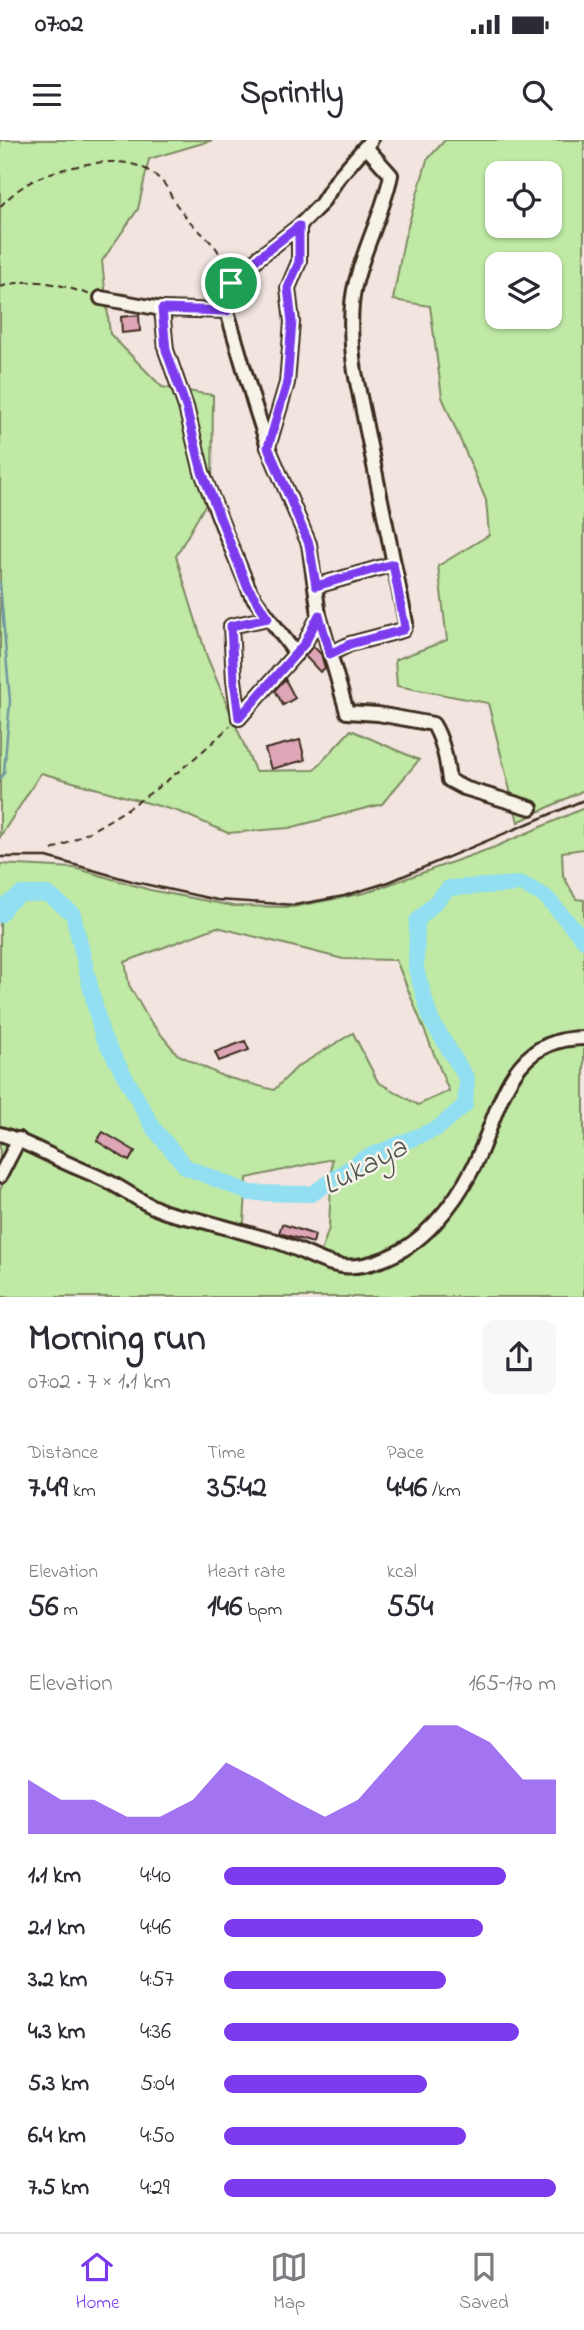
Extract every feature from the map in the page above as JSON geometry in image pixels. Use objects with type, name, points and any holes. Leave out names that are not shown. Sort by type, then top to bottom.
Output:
[{"type":"street","points":[[330,654],[350,644],[403,630],[405,627],[351,342],[356,281],[391,175],[368,143],[338,178],[321,204],[225,289],[227,311],[268,447],[309,544],[319,615],[330,654],[347,712],[378,714],[433,724],[447,764],[449,780],[464,788],[531,808]]},
{"type":"street","points":[[268,447],[287,383],[292,322],[288,288],[299,262],[299,226]]},
{"type":"street","points":[[101,298],[162,309],[227,311]]},
{"type":"street","points":[[162,309],[166,350],[186,407],[202,472],[247,586],[296,654]]},
{"type":"street","points":[[316,586],[393,564]]},
{"type":"street","points":[[239,718],[305,643],[319,615]]},
{"type":"street","points":[[239,718],[231,626],[268,618]]},
{"type":"street","points":[[0,1134],[19,1139],[107,1181],[158,1210],[279,1242],[319,1261],[340,1266],[368,1264],[397,1253],[421,1237],[457,1193],[472,1168],[496,1108],[517,1069],[528,1055],[558,1041],[584,1038]]},
{"type":"street","points":[[0,1176],[19,1139]]},
{"type":"path","points":[[0,207],[9,196],[38,177],[56,171],[92,162],[120,161],[137,165],[164,184],[178,208],[218,250],[224,271],[231,283]]},
{"type":"path","points":[[0,286],[26,281],[56,284],[101,298]]},
{"type":"path","points":[[52,849],[92,832],[123,813],[239,718]]},
{"type":"green space","points":[[0,140],[213,140],[149,159],[138,209],[102,261],[110,334],[162,387],[213,395],[212,493],[176,556],[207,657],[255,771],[314,770],[351,730],[419,760],[382,804],[289,828],[228,833],[180,812],[41,773],[0,837]]},
{"type":"green space","points":[[445,140],[584,140],[584,790],[518,822],[488,703],[397,686],[395,660],[447,640],[438,566],[489,535],[486,500],[442,397],[430,306],[393,300],[404,240],[427,160]]},
{"type":"green space","points":[[584,808],[584,849],[562,852],[563,875],[576,899],[584,900],[584,1297],[0,1297],[0,1190],[14,1161],[0,1170],[0,864],[75,868],[150,890],[233,906],[293,907],[365,893],[495,847]],"holes":[[[217,927],[343,959],[396,960],[449,1091],[418,1105],[378,1082],[353,1033],[297,1067],[274,1090],[222,1076],[177,1054],[149,1020],[129,985],[125,962]],[[332,1159],[329,1228],[319,1258],[243,1237],[247,1178]]]},
{"type":"building","points":[[139,315],[140,331],[122,333],[121,317]]},
{"type":"building","points":[[313,646],[321,654],[325,668],[320,672],[305,656]]},
{"type":"building","points":[[285,679],[295,698],[283,705],[275,690]]},
{"type":"building","points":[[300,740],[305,760],[271,769],[265,749]]},
{"type":"building","points":[[245,1041],[249,1050],[219,1061],[215,1052]]},
{"type":"building","points":[[103,1132],[135,1151],[129,1161],[97,1141]]},
{"type":"building","points":[[282,1224],[315,1235],[313,1243],[279,1233]]},
{"type":"waterway","points":[[0,583],[10,701],[4,773],[0,779]]},
{"type":"waterway","name":"Lukaya","points":[[0,915],[7,904],[21,894],[48,894],[73,914],[102,1035],[154,1129],[186,1167],[250,1193],[312,1194],[361,1160],[438,1128],[465,1105],[467,1079],[431,1020],[416,969],[417,921],[449,888],[522,884],[546,897],[584,940]]},
{"type":"waterway","points":[[0,899],[7,904]]},
{"type":"railway","points":[[0,857],[47,857],[135,882],[217,900],[295,905],[344,896],[389,882],[584,800]]},
{"type":"route","points":[[299,226],[299,262],[288,288],[292,322],[287,383],[268,447],[309,544],[316,586],[393,564],[406,623],[403,630],[350,644],[330,654],[319,615],[305,643],[239,718],[230,628],[233,625],[268,618],[247,586],[202,472],[186,407],[166,350],[162,324],[162,309],[227,311],[225,289],[231,283],[299,226]]}]
